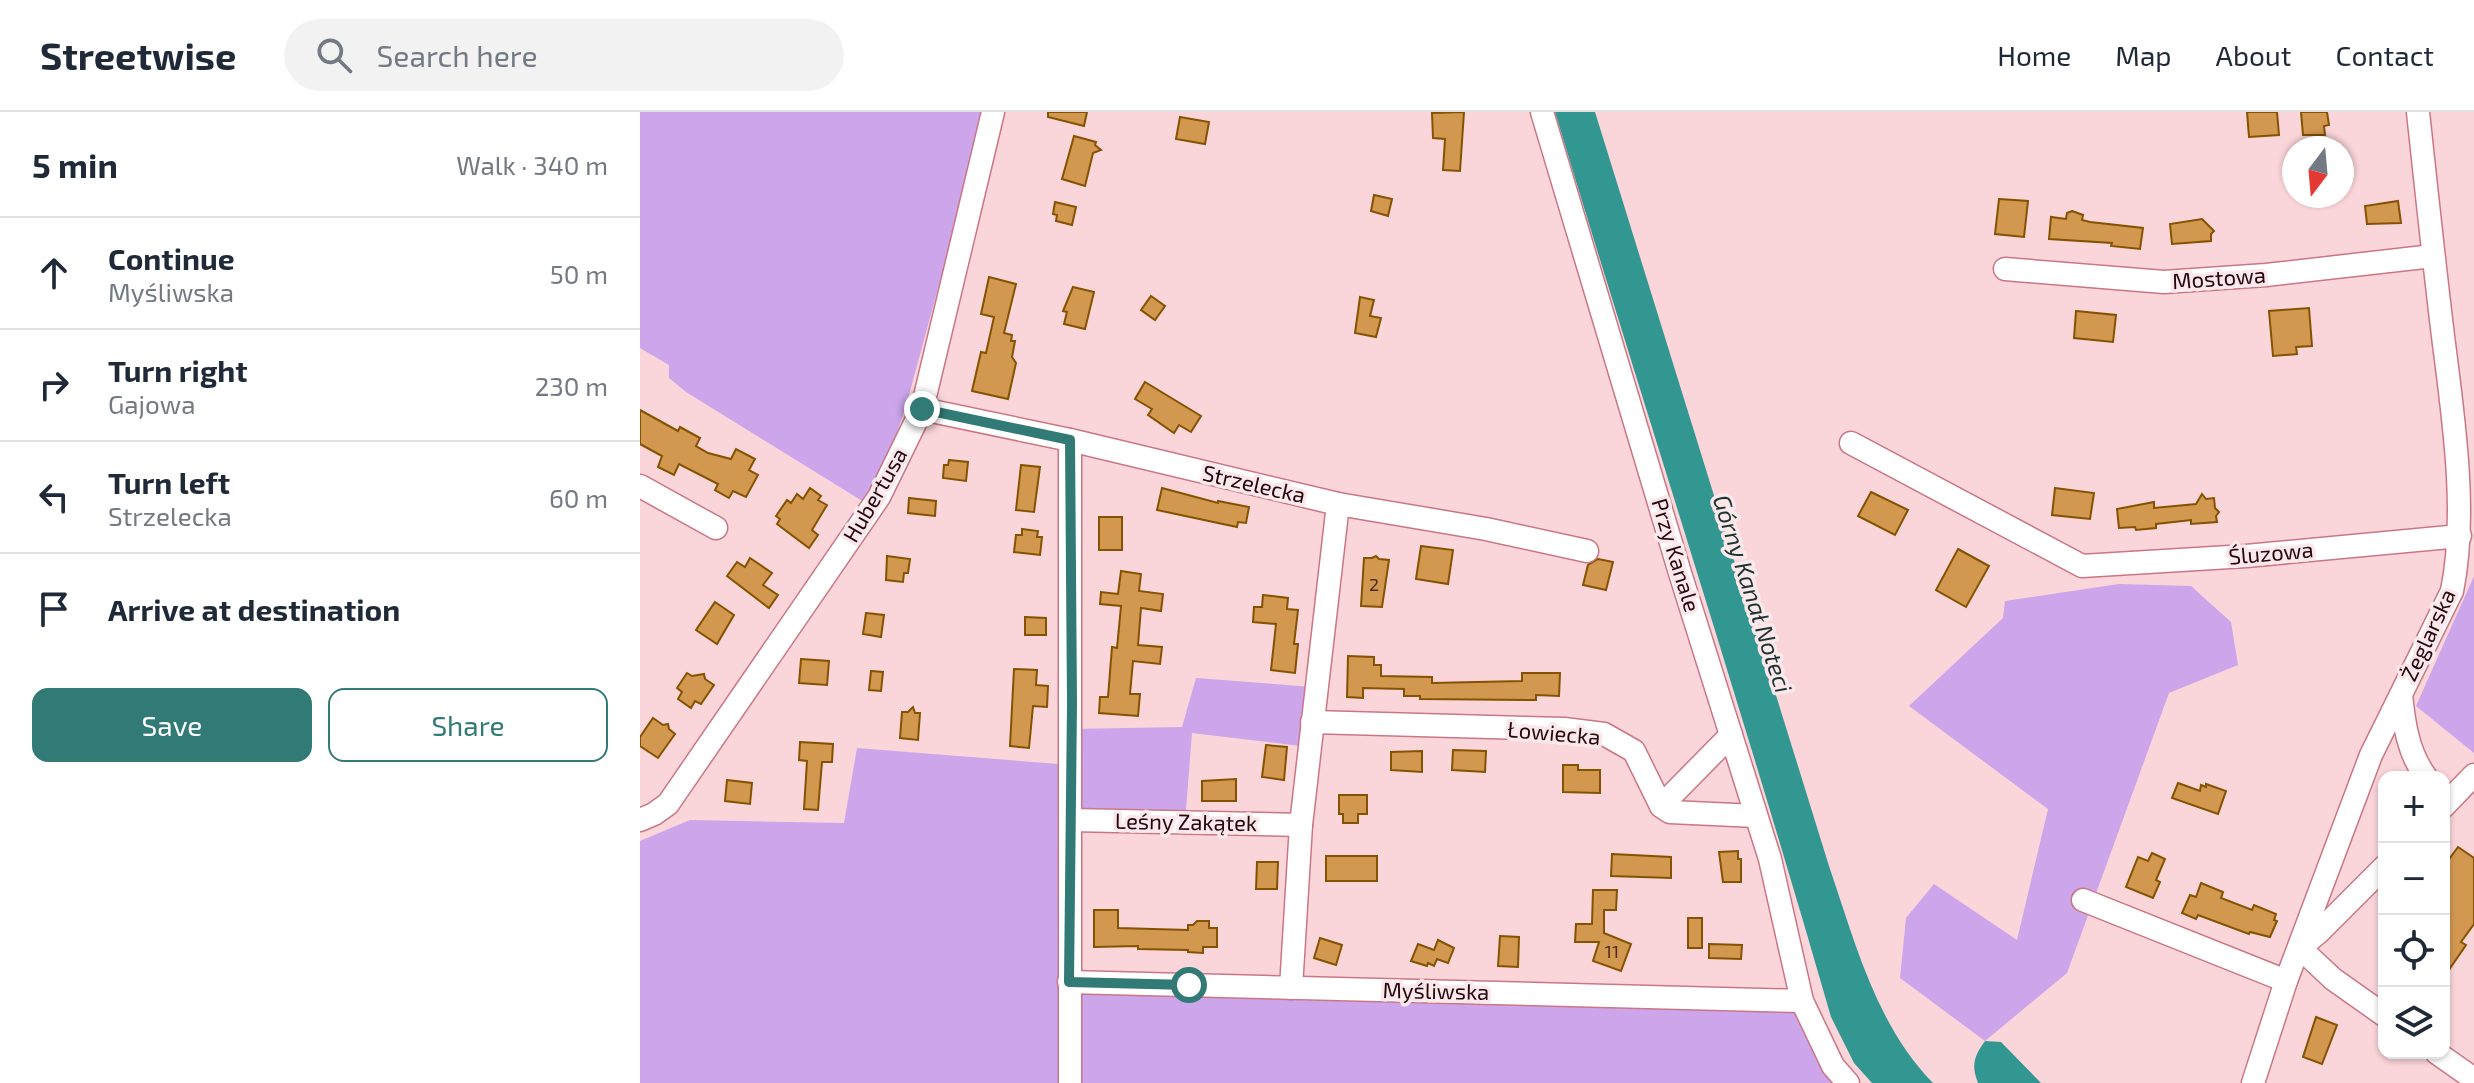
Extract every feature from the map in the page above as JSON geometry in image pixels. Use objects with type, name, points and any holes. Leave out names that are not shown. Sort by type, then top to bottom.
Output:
[{"type":"street","name":"Hubertusa","points":[[640,820],[668,804],[879,497],[922,409],[993,112]]},
{"type":"street","name":"Przy Kanale","points":[[1542,112],[1770,859],[1802,1001],[1833,1066],[1848,1083]]},
{"type":"street","name":"Żeglarska","points":[[2253,1083],[2286,981],[2371,755],[2452,591],[2460,536],[2451,398],[2418,112]]},
{"type":"street","name":"Mostowa","points":[[2005,269],[2164,282],[2277,274],[2433,256]]},
{"type":"street","name":"Strzelecka","points":[[922,409],[1070,440],[1338,504],[1486,529],[1587,551]]},
{"type":"street","points":[[1070,440],[1070,1083]]},
{"type":"street","name":"Śluzowa","points":[[1851,443],[2082,566],[2246,556],[2460,536]]},
{"type":"street","points":[[640,486],[716,528]]},
{"type":"street","points":[[1291,988],[1301,825],[1338,504]]},
{"type":"street","points":[[2401,693],[2405,729],[2416,764],[2421,771]]},
{"type":"street","name":"Łowiecka","points":[[1312,722],[1564,729],[1604,734],[1634,751],[1661,806]]},
{"type":"street","points":[[1731,735],[1661,806],[1670,812],[1756,816]]},
{"type":"street","points":[[2450,797],[2474,775]]},
{"type":"street","name":"Leśny Zakątek","points":[[1071,820],[1301,825]]},
{"type":"street","points":[[2378,873],[2300,948],[2333,979],[2378,1011]]},
{"type":"street","points":[[2083,900],[2286,981]]},
{"type":"street","name":"Myśliwska","points":[[1069,982],[1802,1001]]},
{"type":"street","points":[[2446,1059],[2474,1079]]},
{"type":"shaded area","points":[[640,112],[986,112],[906,406],[872,507],[686,392],[669,378],[669,365],[640,348]]},
{"type":"shaded area","points":[[2474,576],[2474,753],[2416,706]]},
{"type":"shaded area","points":[[2119,584],[2191,586],[2231,622],[2238,665],[2169,693],[2067,973],[1985,1041],[1900,978],[1906,918],[1934,884],[2017,940],[2048,809],[1909,706],[2003,618],[2005,601]]},
{"type":"shaded area","points":[[1196,678],[1313,687],[1309,747],[1192,733],[1185,822],[1071,821],[1064,986],[1189,985],[1292,1000],[1797,1012],[1839,1083],[640,1083],[640,841],[690,820],[844,823],[857,748],[1071,765],[1072,729],[1182,727]]},
{"type":"water","points":[[1555,112],[1595,112],[1848,924],[1882,1009],[1913,1060],[1933,1083],[1872,1083],[1854,1063],[1831,1017]]},
{"type":"water","points":[[1985,1041],[2001,1042],[2041,1083],[1978,1083],[1975,1061]]},
{"type":"building","points":[[1048,112],[1087,112],[1084,126],[1048,117]]},
{"type":"building","points":[[1464,112],[1460,171],[1443,170],[1445,139],[1433,138],[1432,113]]},
{"type":"building","points":[[2247,112],[2277,112],[2279,135],[2249,137]]},
{"type":"building","points":[[2301,112],[2327,112],[2329,125],[2324,126],[2325,135],[2303,135]]},
{"type":"building","points":[[1180,117],[1209,122],[1205,144],[1176,139]]},
{"type":"building","points":[[1074,136],[1096,142],[1095,145],[1101,150],[1093,153],[1085,186],[1062,179]]},
{"type":"building","points":[[1374,195],[1392,199],[1388,216],[1371,211]]},
{"type":"building","points":[[1999,199],[2028,201],[2024,237],[1995,234]]},
{"type":"building","points":[[2398,201],[2401,223],[2367,224],[2365,206]]},
{"type":"building","points":[[1055,202],[1076,207],[1072,225],[1056,221],[1057,215],[1053,214]]},
{"type":"building","points":[[2072,211],[2083,215],[2082,220],[2090,222],[2143,228],[2140,249],[2111,246],[2112,243],[2049,239],[2051,217],[2066,219],[2067,213]]},
{"type":"building","points":[[2202,219],[2214,231],[2211,241],[2172,244],[2170,224]]},
{"type":"building","points":[[989,277],[1016,284],[1004,333],[1012,335],[1011,341],[1015,341],[1012,357],[1016,363],[1008,399],[972,391],[981,352],[986,353],[994,317],[981,314]]},
{"type":"building","points":[[1073,287],[1094,292],[1085,329],[1064,324],[1067,312],[1063,311]]},
{"type":"building","points":[[1151,296],[1165,306],[1155,320],[1141,310]]},
{"type":"building","points":[[1360,297],[1374,300],[1370,316],[1381,318],[1376,337],[1355,333]]},
{"type":"building","points":[[2309,308],[2312,346],[2296,347],[2297,354],[2273,356],[2269,311]]},
{"type":"building","points":[[2076,311],[2116,315],[2113,342],[2074,338]]},
{"type":"building","points":[[1145,382],[1201,416],[1191,432],[1179,425],[1174,433],[1148,415],[1152,409],[1135,399]]},
{"type":"building","points":[[640,410],[678,431],[680,427],[700,438],[696,446],[708,453],[731,459],[736,449],[755,459],[749,470],[758,475],[746,497],[733,491],[729,498],[715,490],[718,484],[679,464],[674,475],[658,467],[662,456],[640,444]]},
{"type":"building","points":[[949,460],[968,462],[966,481],[943,478],[944,465],[948,465]]},
{"type":"building","points":[[1021,465],[1040,467],[1034,512],[1016,510]]},
{"type":"building","points":[[810,488],[821,496],[818,500],[827,505],[812,530],[818,535],[809,548],[777,524],[780,519],[776,516],[787,500],[791,503],[797,494],[803,499]]},
{"type":"building","points":[[1162,488],[1218,503],[1249,507],[1246,523],[1238,522],[1237,527],[1157,510]]},
{"type":"building","points":[[2055,488],[2094,493],[2090,519],[2052,515]]},
{"type":"building","points":[[1871,492],[1908,510],[1895,535],[1858,516]]},
{"type":"building","points":[[2202,494],[2206,499],[2214,498],[2215,508],[2219,512],[2217,522],[2191,524],[2191,520],[2156,524],[2156,528],[2119,528],[2117,509],[2154,502],[2154,508],[2196,504]]},
{"type":"building","points":[[909,498],[936,501],[935,516],[908,513]]},
{"type":"building","points":[[1099,517],[1122,517],[1122,550],[1099,550]]},
{"type":"building","points":[[1022,529],[1038,531],[1037,537],[1042,537],[1040,555],[1014,552],[1016,535],[1022,535]]},
{"type":"building","points":[[1421,546],[1453,550],[1448,584],[1416,579]]},
{"type":"building","points":[[1958,549],[1989,566],[1966,607],[1936,590]]},
{"type":"building","points":[[887,556],[910,559],[903,582],[886,580]]},
{"type":"building","points":[[1376,556],[1389,560],[1382,607],[1361,606],[1364,558]]},
{"type":"building","points":[[750,558],[772,573],[763,585],[778,595],[769,608],[727,576],[737,562],[745,567]]},
{"type":"building","points":[[1598,559],[1613,562],[1606,590],[1583,585],[1588,565]]},
{"type":"building","points":[[1121,571],[1141,574],[1139,591],[1163,594],[1161,611],[1141,608],[1138,645],[1162,647],[1160,664],[1133,661],[1130,694],[1140,694],[1138,716],[1099,713],[1100,697],[1108,697],[1112,647],[1117,648],[1121,606],[1100,604],[1101,592],[1118,594]]},
{"type":"building","points":[[1263,595],[1288,598],[1287,609],[1298,610],[1295,673],[1271,670],[1276,624],[1253,622],[1254,607],[1262,607]]},
{"type":"building","points":[[715,602],[734,615],[717,644],[696,630]]},
{"type":"building","points":[[866,613],[884,615],[881,637],[863,634]]},
{"type":"building","points":[[1025,617],[1046,618],[1046,635],[1025,635]]},
{"type":"building","points":[[1348,656],[1374,657],[1374,665],[1381,665],[1381,676],[1432,677],[1432,683],[1522,681],[1522,673],[1560,673],[1559,696],[1536,695],[1536,700],[1420,699],[1420,696],[1404,696],[1404,689],[1363,688],[1363,698],[1347,697]]},
{"type":"building","points":[[801,659],[829,661],[827,685],[799,683]]},
{"type":"building","points":[[1014,669],[1037,670],[1036,685],[1048,686],[1047,707],[1033,706],[1029,748],[1010,746]]},
{"type":"building","points":[[871,671],[883,672],[881,691],[869,690]]},
{"type":"building","points":[[687,673],[692,676],[704,674],[705,679],[714,685],[701,704],[695,701],[691,708],[678,699],[682,692],[677,688]]},
{"type":"building","points":[[913,707],[915,713],[920,713],[918,740],[900,738],[902,712],[908,712]]},
{"type":"building","points":[[653,718],[663,725],[668,724],[675,734],[658,758],[640,746],[640,737]]},
{"type":"building","points":[[800,742],[833,744],[832,762],[822,762],[818,810],[804,809],[807,761],[799,760]]},
{"type":"building","points":[[1266,745],[1287,747],[1284,780],[1262,777]]},
{"type":"building","points":[[1453,750],[1486,751],[1485,772],[1452,770]]},
{"type":"building","points":[[1422,751],[1422,772],[1391,770],[1391,752]]},
{"type":"building","points":[[1563,765],[1578,765],[1578,770],[1600,770],[1600,793],[1563,792]]},
{"type":"building","points":[[1236,779],[1236,801],[1202,801],[1202,781]]},
{"type":"building","points":[[727,780],[752,783],[750,804],[725,801]]},
{"type":"building","points":[[2178,783],[2200,791],[2201,785],[2206,787],[2206,784],[2226,791],[2218,814],[2172,798]]},
{"type":"building","points":[[1339,795],[1367,795],[1367,814],[1358,814],[1358,823],[1343,823],[1343,814],[1339,814]]},
{"type":"building","points":[[2458,847],[2474,858],[2474,924],[2461,942],[2466,945],[2450,968],[2450,915],[2450,858]]},
{"type":"building","points":[[1738,851],[1741,882],[1723,882],[1719,852]]},
{"type":"building","points":[[2152,853],[2165,859],[2156,880],[2160,882],[2153,898],[2126,887],[2138,857],[2148,861]]},
{"type":"building","points":[[1612,854],[1671,857],[1671,878],[1611,876]]},
{"type":"building","points":[[1326,856],[1377,856],[1377,881],[1326,881]]},
{"type":"building","points":[[1257,862],[1278,862],[1277,889],[1256,889]]},
{"type":"building","points":[[2201,883],[2223,892],[2221,898],[2252,910],[2254,905],[2276,914],[2274,920],[2277,921],[2270,937],[2249,934],[2198,915],[2196,919],[2182,913],[2190,895],[2196,897]]},
{"type":"building","points":[[1593,890],[1617,890],[1616,910],[1604,910],[1604,933],[1631,944],[1621,971],[1593,961],[1599,942],[1575,942],[1576,924],[1592,924]]},
{"type":"building","points":[[1094,910],[1118,910],[1118,928],[1188,930],[1188,925],[1197,921],[1209,921],[1209,928],[1217,928],[1217,947],[1203,947],[1203,953],[1138,949],[1138,946],[1094,947]]},
{"type":"building","points":[[1688,918],[1702,918],[1702,948],[1688,948]]},
{"type":"building","points":[[1500,936],[1519,937],[1518,967],[1498,966]]},
{"type":"building","points":[[1320,938],[1342,945],[1336,965],[1314,958]]},
{"type":"building","points":[[1438,940],[1454,948],[1448,963],[1437,959],[1434,966],[1428,963],[1427,966],[1411,961],[1418,944],[1434,950]]},
{"type":"building","points":[[1709,944],[1742,945],[1741,959],[1709,958]]},
{"type":"building","points":[[2316,1017],[2337,1025],[2322,1064],[2303,1057]]},
{"type":"route","points":[[922,409],[1070,440],[1072,703],[1069,982],[1189,985]]},
{"type":"water label","name":"Górny Kanał Noteci","points":[[1752,594]]}]
